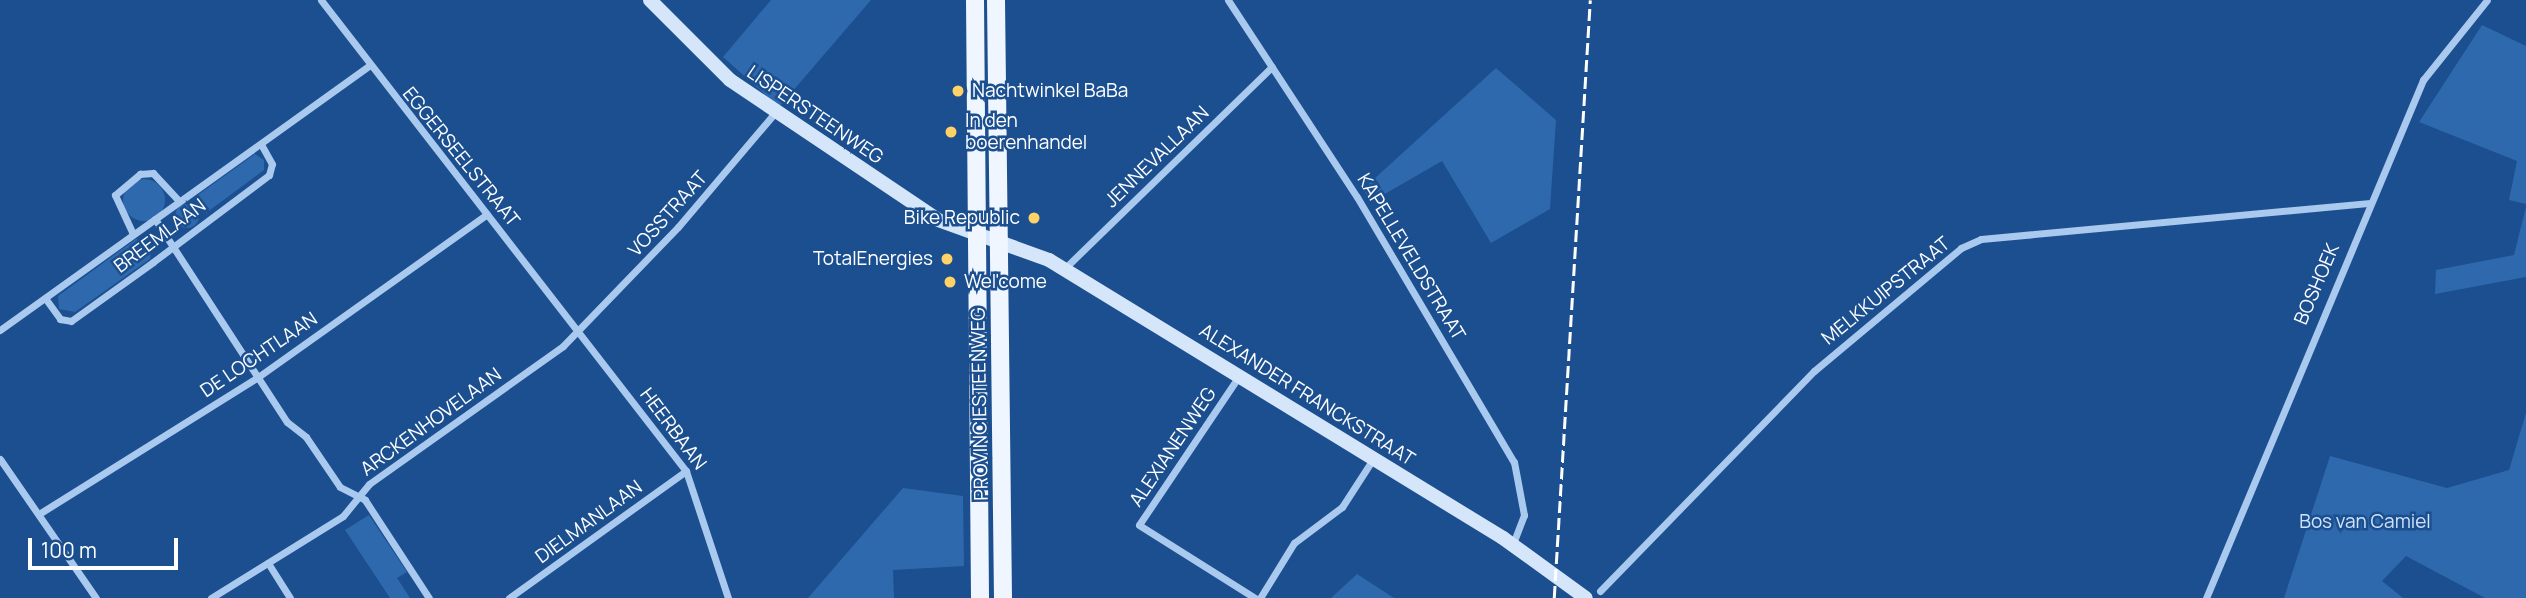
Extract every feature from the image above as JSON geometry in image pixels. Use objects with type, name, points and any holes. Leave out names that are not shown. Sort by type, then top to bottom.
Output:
[{"type":"main road","name":"PROVINCIESTEENWEG","points":[[975,0],[980,598]]},
{"type":"main road","name":"PROVINCIESTEENWEG","points":[[996,0],[1003,598]]},
{"type":"street","name":"EGGERSEELSTRAAT","points":[[321,0],[369,66],[580,331]]},
{"type":"street","name":"LISPERSTEENWEG","points":[[650,0],[702,55],[774,114],[938,220],[998,242]]},
{"type":"street","name":"KAPELLEVELDSTRAAT","points":[[1228,0],[1272,67],[1514,462],[1524,515],[1513,545]]},
{"type":"street","name":"BOSHOEK","points":[[2206,598],[2423,80],[2487,0]]},
{"type":"street","name":"BREEMLAAN","points":[[0,330],[369,66]]},
{"type":"street","name":"JENNEVALLAAN","points":[[1064,269],[1272,67]]},
{"type":"street","name":"VOSSTRAAT","points":[[580,331],[774,114]]},
{"type":"street","name":"BREEMLAAN","points":[[45,298],[60,318],[71,321],[269,175],[272,164],[261,144]]},
{"type":"street","name":"BREEMLAAN","points":[[133,234],[116,195],[140,174],[153,173],[179,201]]},
{"type":"street","name":"MELKKUIPSTRAAT","points":[[1600,591],[1814,371],[1961,248],[1981,239],[2370,203]]},
{"type":"street","name":"DE LOCHTLAAN","points":[[42,512],[258,377],[486,214]]},
{"type":"street","points":[[155,219],[258,377],[340,487],[358,496],[429,598]]},
{"type":"street","name":"ALEXANDER FRANCKSTRAAT","points":[[998,242],[1064,269],[1513,545],[1586,598]]},
{"type":"street","name":"HEERBAAN","points":[[580,331],[687,471],[728,598]]},
{"type":"street","name":"ARCKENHOVELAAN","points":[[211,598],[343,516],[358,496],[580,331]]},
{"type":"street","name":"ALEXIANENWEG","points":[[1239,376],[1139,525],[1258,598],[1294,543],[1342,507],[1373,459]]},
{"type":"street","points":[[0,459],[42,512],[96,598]]},
{"type":"street","name":"DIELMANLAAN","points":[[509,598],[687,471]]},
{"type":"street","points":[[268,564],[290,598]]},
{"type":"green space","points":[[771,0],[871,0],[779,107],[723,57]]},
{"type":"green space","points":[[2482,25],[2526,46],[2526,204],[2509,200],[2517,161],[2419,122]]},
{"type":"green space","points":[[1496,68],[1556,120],[1550,209],[1491,243],[1442,161],[1371,202],[1363,189]]},
{"type":"green space","points":[[255,154],[264,160],[264,170],[206,213],[195,197]]},
{"type":"green space","points":[[144,179],[159,185],[165,200],[159,215],[144,221],[129,215],[123,200],[129,185]]},
{"type":"green space","points":[[187,204],[198,211],[199,216],[192,227],[187,228],[176,221],[175,216],[182,205]]},
{"type":"green space","points":[[2526,207],[2526,277],[2435,294],[2436,270],[2514,255]]},
{"type":"green space","points":[[136,239],[152,242],[150,259],[75,312],[59,309],[58,296]]},
{"type":"green space","name":"Bos van Camiel","points":[[2526,413],[2526,598],[2485,598],[2406,556],[2382,581],[2403,598],[2284,598],[2330,456],[2447,488],[2509,470]]},
{"type":"green space","points":[[903,488],[963,496],[964,566],[893,570],[894,598],[808,598]]},
{"type":"green space","points":[[369,515],[407,572],[397,578],[410,598],[390,598],[345,530]]},
{"type":"green space","points":[[1357,574],[1394,598],[1331,598]]},
{"type":"railway","points":[[1554,598],[1590,0]]},
{"type":"place","name":"Nachtwinkel BaBa","points":[[958,91]]},
{"type":"place","name":"In den boerenhandel","points":[[951,132]]},
{"type":"place","name":"Bike Republic","points":[[1034,218]]},
{"type":"place","name":"TotalEnergies","points":[[947,259]]},
{"type":"place","name":"Wel'come","points":[[950,282]]}]
